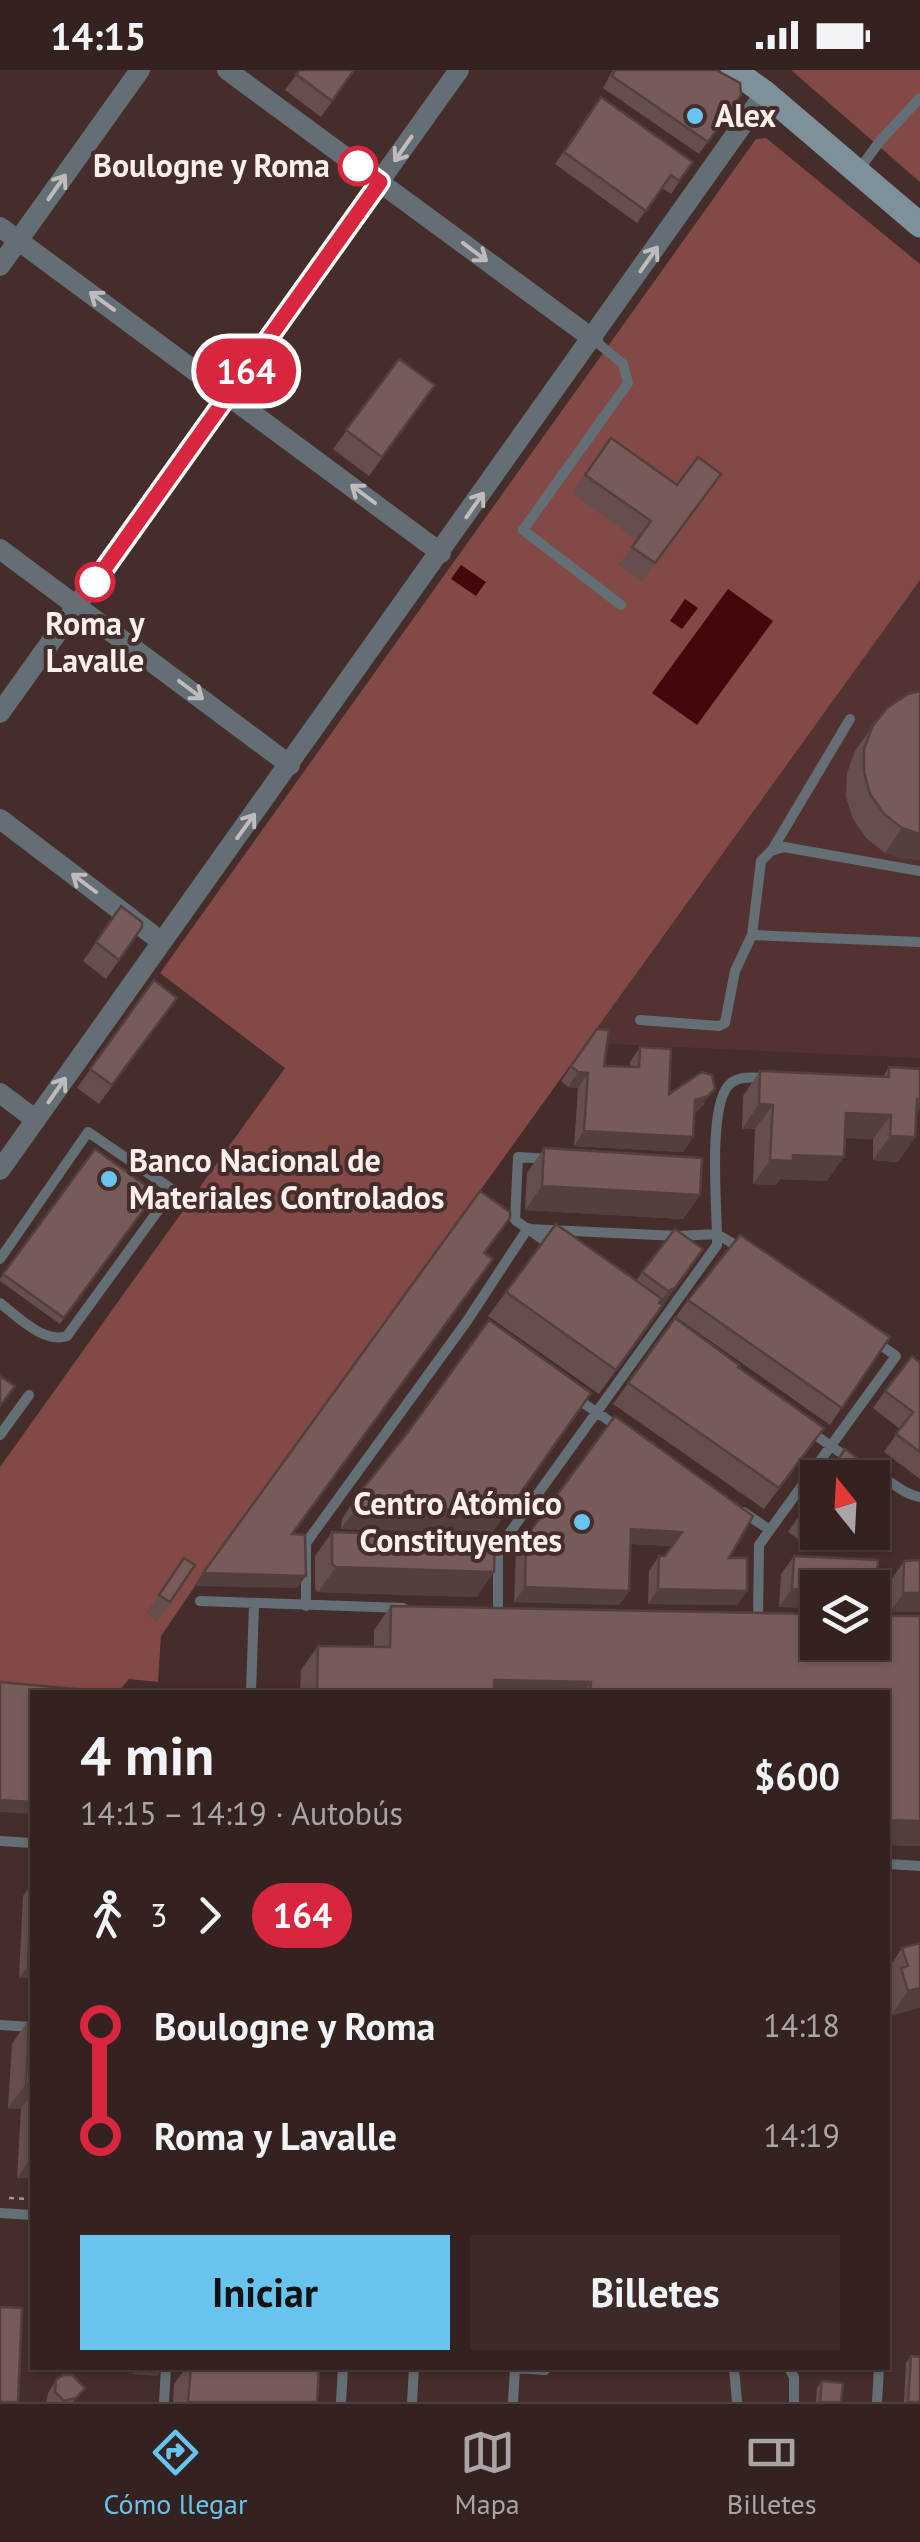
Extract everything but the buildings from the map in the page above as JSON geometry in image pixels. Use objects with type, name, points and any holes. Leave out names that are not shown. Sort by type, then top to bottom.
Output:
[{"type":"main road","points":[[733,70],[920,225]]},
{"type":"street","points":[[0,266],[140,70]]},
{"type":"street","points":[[227,70],[593,339]]},
{"type":"street","points":[[0,713],[459,70]]},
{"type":"street","points":[[0,1170],[765,93]]},
{"type":"street","points":[[0,226],[441,553]]},
{"type":"street","points":[[0,548],[290,765]]},
{"type":"street","points":[[0,819],[162,942]]},
{"type":"street","points":[[0,1092],[36,1120]]},
{"type":"lane","points":[[857,172],[880,140],[920,98]]},
{"type":"lane","points":[[593,339],[624,364],[628,383],[523,530],[621,605]]},
{"type":"lane","points":[[640,1020],[719,1026],[725,1022],[735,971],[752,935],[761,861],[771,851],[850,719]]},
{"type":"lane","points":[[771,851],[784,847],[920,871]]},
{"type":"lane","points":[[752,935],[920,942]]},
{"type":"lane","points":[[498,1611],[498,1549],[717,1245],[715,1168],[718,1112],[724,1090],[741,1079],[773,1078]]},
{"type":"lane","points":[[0,1258],[88,1132],[173,1190],[67,1336],[56,1340],[47,1337],[0,1304]]},
{"type":"lane","points":[[557,1159],[518,1157],[515,1220],[572,1260]]},
{"type":"lane","points":[[695,1166],[715,1168]]},
{"type":"lane","points":[[528,1228],[678,1236],[717,1234],[745,1251]]},
{"type":"lane","points":[[306,1606],[306,1543],[528,1228]]},
{"type":"lane","points":[[645,1312],[675,1334]]},
{"type":"lane","points":[[466,1320],[482,1332]]},
{"type":"lane","points":[[758,1620],[760,1545],[896,1356],[866,1335]]},
{"type":"lane","points":[[563,1389],[627,1433]]},
{"type":"lane","points":[[0,1436],[28,1395]]},
{"type":"lane","points":[[800,1424],[862,1468],[880,1473],[920,1498]]},
{"type":"lane","points":[[738,1509],[770,1530]]},
{"type":"lane","points":[[306,1543],[326,1543]]},
{"type":"lane","points":[[479,1548],[498,1549]]},
{"type":"lane","points":[[200,1601],[421,1609]]},
{"type":"lane","points":[[251,1690],[254,1604]]},
{"type":"lane","points":[[478,1610],[516,1612]]},
{"type":"lane","points":[[740,1619],[778,1620]]},
{"type":"lane","points":[[0,1841],[30,1843]]},
{"type":"lane","points":[[890,1864],[920,1866]]},
{"type":"lane","points":[[0,2025],[30,2027]]},
{"type":"lane","points":[[28,2044],[30,2033]]},
{"type":"lane","points":[[0,2214],[30,2215]]},
{"type":"lane","points":[[164,2402],[166,2370]]},
{"type":"lane","points":[[341,2402],[343,2370]]},
{"type":"lane","points":[[412,2402],[414,2370]]},
{"type":"lane","points":[[513,2402],[515,2370]]},
{"type":"lane","points":[[737,2370],[737,2402]]},
{"type":"lane","points":[[792,2370],[794,2402]]},
{"type":"lane","points":[[878,2402],[879,2370]]},
{"type":"path","points":[[0,2198],[30,2200]]},
{"type":"shaded area","points":[[791,70],[920,70],[920,182]]},
{"type":"shaded area","points":[[766,138],[920,264],[920,580],[195,1586],[161,1636],[158,1682],[129,1679],[120,1690],[0,1694],[0,1467],[285,1068],[160,973],[756,139]]},
{"type":"shaded area","points":[[461,565],[486,582],[476,596],[451,579]]},
{"type":"shaded area","points":[[920,580],[920,1058],[587,1043]]},
{"type":"shaded area","points":[[728,589],[773,621],[697,725],[652,693]]},
{"type":"shaded area","points":[[685,599],[698,608],[682,629],[670,621]]},
{"type":"bus line","name":"164","points":[[95,582],[380,182],[358,166]]},
{"type":"place","name":"Alex","points":[[695,116]]},
{"type":"place","name":"Boulogne y Roma","points":[[358,166]]},
{"type":"place","name":"Roma y Lavalle","points":[[95,582]]},
{"type":"place","name":"Banco Nacional de Materiales Controlados","points":[[109,1179]]},
{"type":"place","name":"Centro Atómico Constituyentes","points":[[582,1522]]}]
